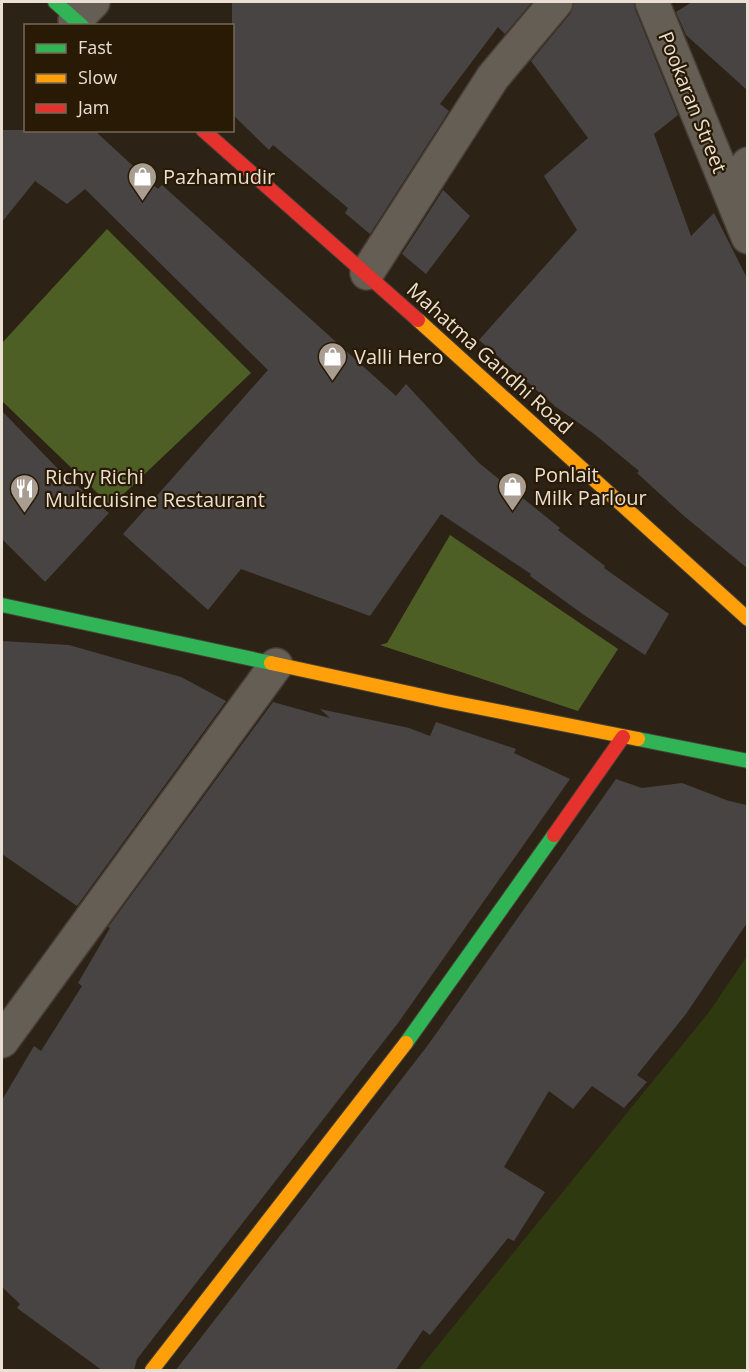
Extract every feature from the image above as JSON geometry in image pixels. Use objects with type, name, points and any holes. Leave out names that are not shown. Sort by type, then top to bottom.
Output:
[{"type":"street","points":[[367,273],[493,77],[556,2]]},
{"type":"street","name":"Pookaran Street","points":[[652,2],[738,176],[747,237]]},
{"type":"street","name":"Mahatma Gandhi Road","points":[[205,132],[367,273],[747,619]]},
{"type":"street","points":[[2,605],[276,665],[747,761]]},
{"type":"street","points":[[2,1041],[276,665]]},
{"type":"street","points":[[152,1371],[413,1034],[623,737]]},
{"type":"green space","points":[[107,229],[251,373],[111,506],[2,401],[2,343]]},
{"type":"green space","points":[[450,535],[618,649],[578,711],[380,645],[387,643]]},
{"type":"green space","points":[[747,956],[747,1370],[418,1370],[709,1012]]},
{"type":"building","points":[[232,2],[532,2],[505,34],[498,27],[440,104],[449,111],[370,234],[345,213],[348,208],[273,145],[269,150],[234,116],[234,24],[232,24]]},
{"type":"building","points":[[574,2],[634,2],[678,115],[654,134],[691,236],[714,213],[747,278],[747,568],[684,516],[637,473],[639,471],[593,433],[556,407],[479,340],[577,230],[544,176],[588,138],[531,61],[570,14]]},
{"type":"building","points":[[692,2],[747,2],[747,90],[686,35],[676,12]]},
{"type":"building","points":[[2,130],[96,132],[158,189],[162,185],[396,396],[406,384],[479,463],[560,528],[558,530],[605,566],[604,568],[669,614],[645,655],[584,615],[530,576],[531,574],[441,514],[370,616],[241,569],[208,610],[123,534],[268,370],[85,189],[67,204],[35,181],[2,222]]},
{"type":"building","points":[[443,190],[470,216],[426,274],[402,254]]},
{"type":"building","points":[[2,411],[60,471],[109,513],[45,582],[2,539]]},
{"type":"building","points":[[2,641],[69,645],[181,677],[226,701],[77,906],[2,854]]},
{"type":"building","points":[[273,702],[330,718],[320,709],[409,728],[430,736],[436,722],[516,749],[514,753],[570,779],[398,1023],[137,1359],[134,1371],[103,1371],[17,1308],[20,1304],[2,1287],[2,1100],[34,1046],[41,1051],[82,986],[78,983],[110,928],[108,927]]},
{"type":"building","points":[[616,779],[642,788],[682,783],[729,801],[747,805],[747,923],[686,1014],[637,1075],[647,1082],[624,1108],[592,1086],[573,1109],[549,1091],[504,1167],[545,1192],[514,1241],[508,1238],[430,1335],[423,1330],[395,1371],[175,1371],[428,1045]]},
{"type":"traffic: fast","points":[[55,2],[80,24]]},
{"type":"traffic: fast","points":[[2,605],[271,663]]},
{"type":"traffic: fast","points":[[638,739],[748,761]]},
{"type":"traffic: fast","points":[[406,1043],[554,835]]},
{"type":"traffic: slow","points":[[418,320],[748,619]]},
{"type":"traffic: slow","points":[[271,663],[638,739]]},
{"type":"traffic: slow","points":[[152,1370],[406,1043]]},
{"type":"traffic: jam","points":[[205,132],[418,320]]},
{"type":"traffic: jam","points":[[554,835],[623,737]]},
{"type":"place","name":"Pazhamudir","points":[[142,202]]},
{"type":"place","name":"Valli Hero","points":[[333,382]]},
{"type":"place","name":"Ponlait Milk Parlour","points":[[513,512]]},
{"type":"place","name":"Richy Richi Multicuisine Restaurant","points":[[24,514]]}]
